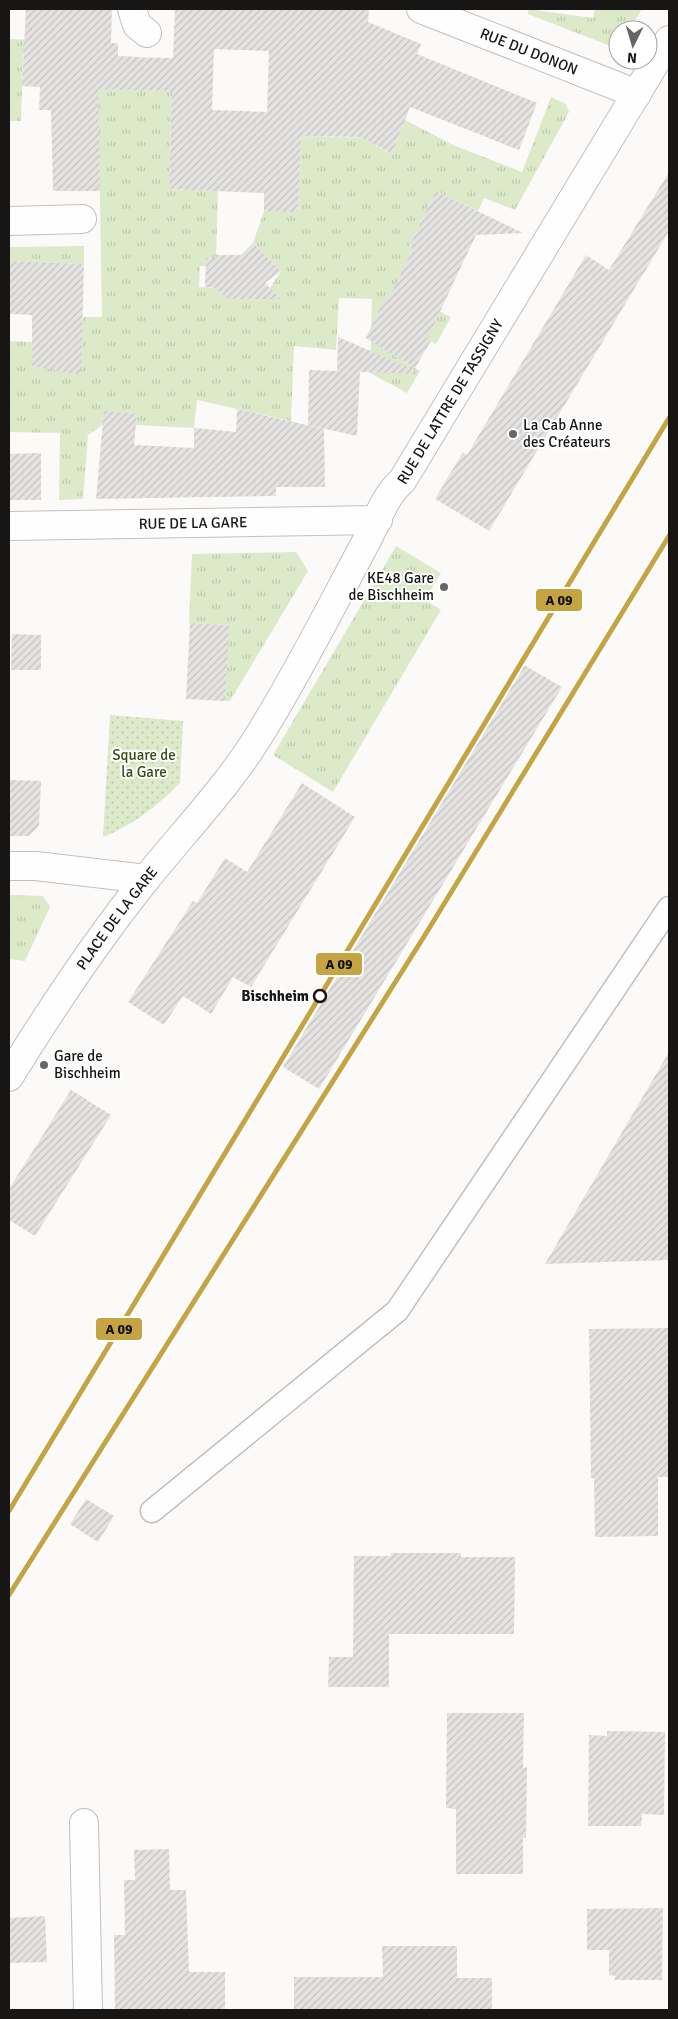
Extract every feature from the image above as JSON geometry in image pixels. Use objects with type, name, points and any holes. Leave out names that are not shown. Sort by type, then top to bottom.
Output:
[{"type":"street","points":[[132,9],[137,25],[147,33]]},
{"type":"street","name":"RUE DU DONON","points":[[421,9],[637,94]]},
{"type":"street","name":"RUE DE LATTRE DE TASSIGNY","points":[[238,767],[266,725],[378,520],[392,489],[402,480],[669,40]]},
{"type":"street","points":[[9,221],[82,219]]},
{"type":"street","name":"RUE DE LA GARE","points":[[9,526],[378,520]]},
{"type":"street","name":"PLACE DE LA GARE","points":[[9,1077],[87,957],[146,879],[191,827],[238,767]]},
{"type":"street","points":[[9,866],[45,867],[146,879]]},
{"type":"street","points":[[84,1823],[88,2010]]},
{"type":"lane","points":[[152,1511],[396,1311],[669,908]]},
{"type":"green space","points":[[528,9],[593,18],[595,9],[642,9],[635,20],[608,20],[608,45],[528,14]]},
{"type":"green space","points":[[9,39],[41,40],[41,54],[23,54],[21,121],[9,121]]},
{"type":"green space","points":[[118,56],[139,57],[139,90],[172,91],[169,189],[218,191],[216,258],[206,266],[200,266],[199,287],[215,288],[227,299],[259,299],[270,288],[281,271],[253,243],[264,211],[298,211],[301,136],[377,138],[376,146],[392,154],[405,120],[453,145],[522,172],[551,97],[566,104],[569,112],[515,210],[484,198],[478,211],[436,191],[409,247],[423,253],[404,294],[451,317],[436,344],[407,328],[392,354],[420,371],[407,393],[370,373],[372,299],[339,298],[336,350],[294,346],[291,421],[197,400],[194,428],[136,425],[137,414],[120,413],[88,435],[83,499],[59,500],[60,433],[9,432],[9,341],[32,342],[76,323],[83,323],[83,317],[102,317],[99,145],[87,88]]},
{"type":"green space","points":[[84,246],[84,264],[9,261],[9,247]]},
{"type":"green space","points":[[396,546],[441,573],[425,600],[441,610],[333,792],[273,755]]},
{"type":"green space","points":[[296,552],[308,571],[230,701],[225,701],[228,625],[189,623],[192,554]]},
{"type":"green space","name":"Square de la Gare","points":[[110,715],[183,721],[180,783],[144,814],[124,827],[103,837]]},
{"type":"green space","points":[[9,895],[43,896],[50,907],[25,961],[9,959]]},
{"type":"building","points":[[26,9],[112,9],[111,43],[118,43],[118,57],[173,58],[175,9],[369,9],[368,22],[421,44],[417,54],[537,103],[519,150],[410,107],[392,154],[361,137],[301,136],[298,212],[264,211],[264,193],[169,189],[172,91],[98,89],[100,191],[53,191],[51,110],[39,110],[40,87],[22,86]],"holes":[[[214,49],[269,51],[267,112],[212,110]]]},
{"type":"building","name":"La Cab Anne des Créateurs","points":[[669,172],[669,231],[489,531],[435,499],[463,452],[467,455],[586,255],[609,270]]},
{"type":"building","points":[[436,191],[523,233],[476,235],[427,339],[431,341],[415,368],[366,338],[384,300],[388,300],[413,249],[409,247]]},
{"type":"building","points":[[253,243],[281,271],[265,283],[281,299],[227,299],[215,288],[205,287],[206,258],[216,258],[216,255],[241,255]]},
{"type":"building","points":[[9,261],[84,264],[81,375],[32,366],[32,315],[9,314]]},
{"type":"building","points":[[338,337],[419,372],[418,374],[360,372],[357,436],[308,425],[309,370],[337,371]]},
{"type":"building","points":[[237,409],[324,429],[325,487],[276,487],[276,496],[96,499],[104,411],[137,414],[134,445],[194,448],[194,428],[236,432]]},
{"type":"building","points":[[41,453],[41,500],[9,500],[9,454]]},
{"type":"building","points":[[190,623],[229,625],[225,701],[186,699]]},
{"type":"building","points":[[12,634],[41,635],[41,670],[11,670]]},
{"type":"building","points":[[524,665],[562,687],[319,1089],[283,1067]]},
{"type":"building","points":[[9,780],[41,781],[39,826],[29,836],[9,836]]},
{"type":"building","points":[[302,783],[355,817],[251,987],[233,977],[211,1014],[183,996],[164,1025],[128,1002],[193,901],[197,903],[225,858],[247,872]]},
{"type":"building","points":[[669,1052],[669,1260],[545,1264]]},
{"type":"building","points":[[71,1090],[111,1115],[35,1236],[9,1220],[9,1189]]},
{"type":"building","points":[[669,1328],[669,1477],[658,1477],[658,1536],[595,1537],[594,1478],[591,1478],[589,1329]]},
{"type":"building","points":[[86,1499],[114,1516],[98,1542],[70,1524]]},
{"type":"building","points":[[391,1553],[461,1553],[461,1557],[515,1557],[514,1634],[389,1634],[389,1687],[328,1687],[329,1657],[353,1657],[354,1556],[391,1556]]},
{"type":"building","points":[[447,1713],[524,1713],[523,1768],[527,1767],[526,1838],[523,1837],[523,1874],[456,1874],[456,1809],[446,1808]]},
{"type":"building","points":[[607,1731],[665,1732],[664,1815],[642,1814],[641,1826],[588,1826],[589,1735],[607,1736]]},
{"type":"building","points":[[169,1849],[170,1890],[186,1890],[189,1972],[225,1972],[225,2010],[115,2010],[114,1935],[125,1935],[124,1880],[135,1880],[134,1850]]},
{"type":"building","points":[[663,1908],[662,1980],[615,1980],[615,1976],[609,1975],[609,1950],[587,1950],[587,1909]]},
{"type":"building","points":[[45,1916],[47,1962],[9,1963],[9,1918]]},
{"type":"building","points":[[382,1946],[457,1946],[457,1978],[492,1978],[492,2010],[294,2010],[294,1977],[383,1977]]},
{"type":"transit line","points":[[9,1511],[669,418]]},
{"type":"transit line","points":[[9,1595],[425,935],[669,536]]},
{"type":"place","name":"La Cab Anne des Créateurs","points":[[513,434]]},
{"type":"place","name":"KE48 Gare de Bischheim","points":[[444,587]]},
{"type":"place","name":"Bischheim","points":[[320,996]]},
{"type":"place","name":"Gare de Bischheim","points":[[44,1065]]}]
